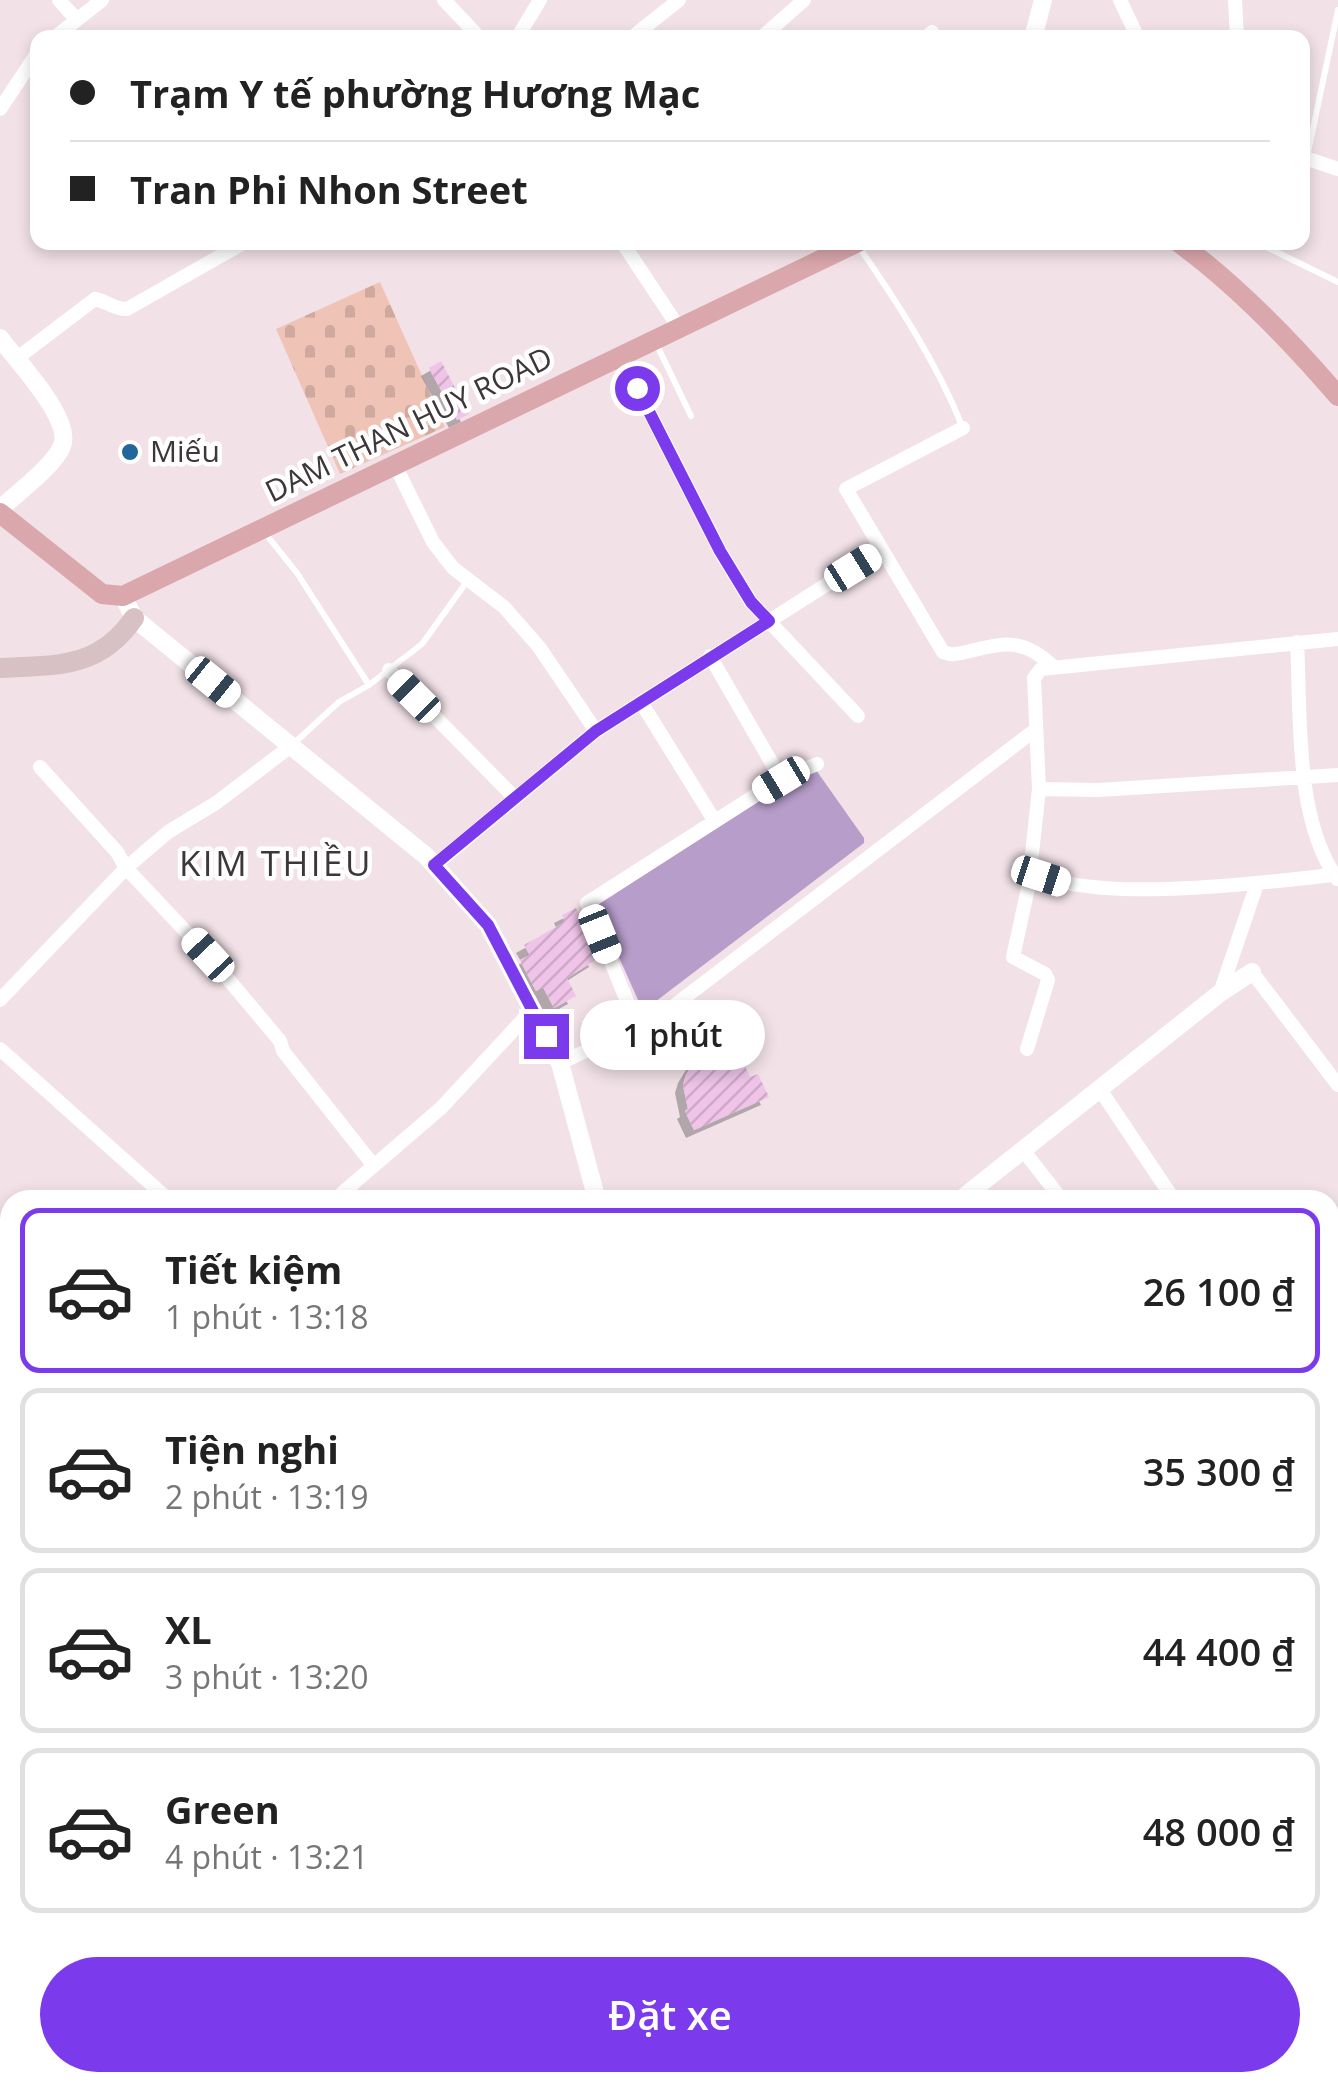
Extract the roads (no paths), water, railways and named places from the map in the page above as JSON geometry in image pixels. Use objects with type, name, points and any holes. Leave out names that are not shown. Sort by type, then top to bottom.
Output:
[{"type":"main road","name":"DAM THAN HUY ROAD","points":[[122,596],[842,250]]},
{"type":"main road","points":[[1188,250],[1292,342],[1338,396]]},
{"type":"main road","points":[[0,511],[102,594],[122,596]]},
{"type":"main road","points":[[0,668],[68,664],[89,658],[119,639],[134,618]]},
{"type":"street","points":[[60,0],[76,19]]},
{"type":"street","points":[[63,30],[102,0]]},
{"type":"street","points":[[444,0],[472,30]]},
{"type":"street","points":[[522,30],[540,0]]},
{"type":"street","points":[[641,30],[679,0]]},
{"type":"street","points":[[769,30],[804,0]]},
{"type":"street","points":[[1035,30],[1043,0]]},
{"type":"street","points":[[1120,0],[1134,30]]},
{"type":"street","points":[[1235,0],[1237,30]]},
{"type":"street","points":[[0,109],[30,64]]},
{"type":"street","points":[[1310,159],[1338,169]]},
{"type":"street","points":[[16,360],[95,299],[120,310],[128,309],[230,250]]},
{"type":"street","points":[[627,250],[679,328]]},
{"type":"street","points":[[0,338],[58,414],[64,433],[63,445],[55,457],[0,511]]},
{"type":"street","points":[[621,356],[720,551],[751,602],[858,716]]},
{"type":"street","points":[[963,428],[846,489],[944,652],[952,656],[1004,644],[1034,648],[1054,668]]},
{"type":"street","points":[[395,465],[432,542],[453,568],[504,608],[539,647],[596,731]]},
{"type":"street","points":[[434,865],[596,731],[881,550]]},
{"type":"street","points":[[122,596],[134,618],[434,865],[488,925],[560,1063],[595,1190]]},
{"type":"street","points":[[1027,1049],[1048,980],[1045,974],[1013,957],[1032,870],[1039,789],[1034,678],[1041,668],[1338,639]]},
{"type":"street","points":[[1032,870],[1062,883],[1089,888],[1336,878],[1313,832],[1305,777],[1297,642]]},
{"type":"street","points":[[710,656],[781,780]]},
{"type":"street","points":[[389,670],[515,798]]},
{"type":"street","points":[[641,702],[714,820]]},
{"type":"street","points":[[560,1063],[658,1018],[1035,730]]},
{"type":"street","points":[[0,1000],[126,868],[168,832],[291,746]]},
{"type":"street","points":[[638,1028],[587,903],[714,820],[781,780],[817,764]]},
{"type":"street","points":[[40,767],[280,1041],[283,1051],[374,1166]]},
{"type":"street","points":[[1039,789],[1098,790],[1338,775]]},
{"type":"street","points":[[1220,993],[1257,884]]},
{"type":"street","points":[[973,1190],[1098,1088],[1252,972],[1338,1085]]},
{"type":"street","points":[[346,1190],[441,1108],[533,1009]]},
{"type":"street","points":[[0,1049],[159,1190]]},
{"type":"street","points":[[1098,1088],[1166,1190]]},
{"type":"street","points":[[1023,1150],[1054,1190]]},
{"type":"lane","points":[[1310,135],[1338,10]]},
{"type":"lane","points":[[861,250],[916,336],[963,428]]},
{"type":"lane","points":[[1272,250],[1338,282]]},
{"type":"lane","points":[[654,340],[690,416]]},
{"type":"lane","points":[[262,529],[297,573],[369,684]]},
{"type":"lane","points":[[291,746],[339,702],[422,644],[469,579]]},
{"type":"place","name":"Miếu","points":[[130,452]]},
{"type":"district","name":"KIM THIỀU","points":[[276,864]]}]
